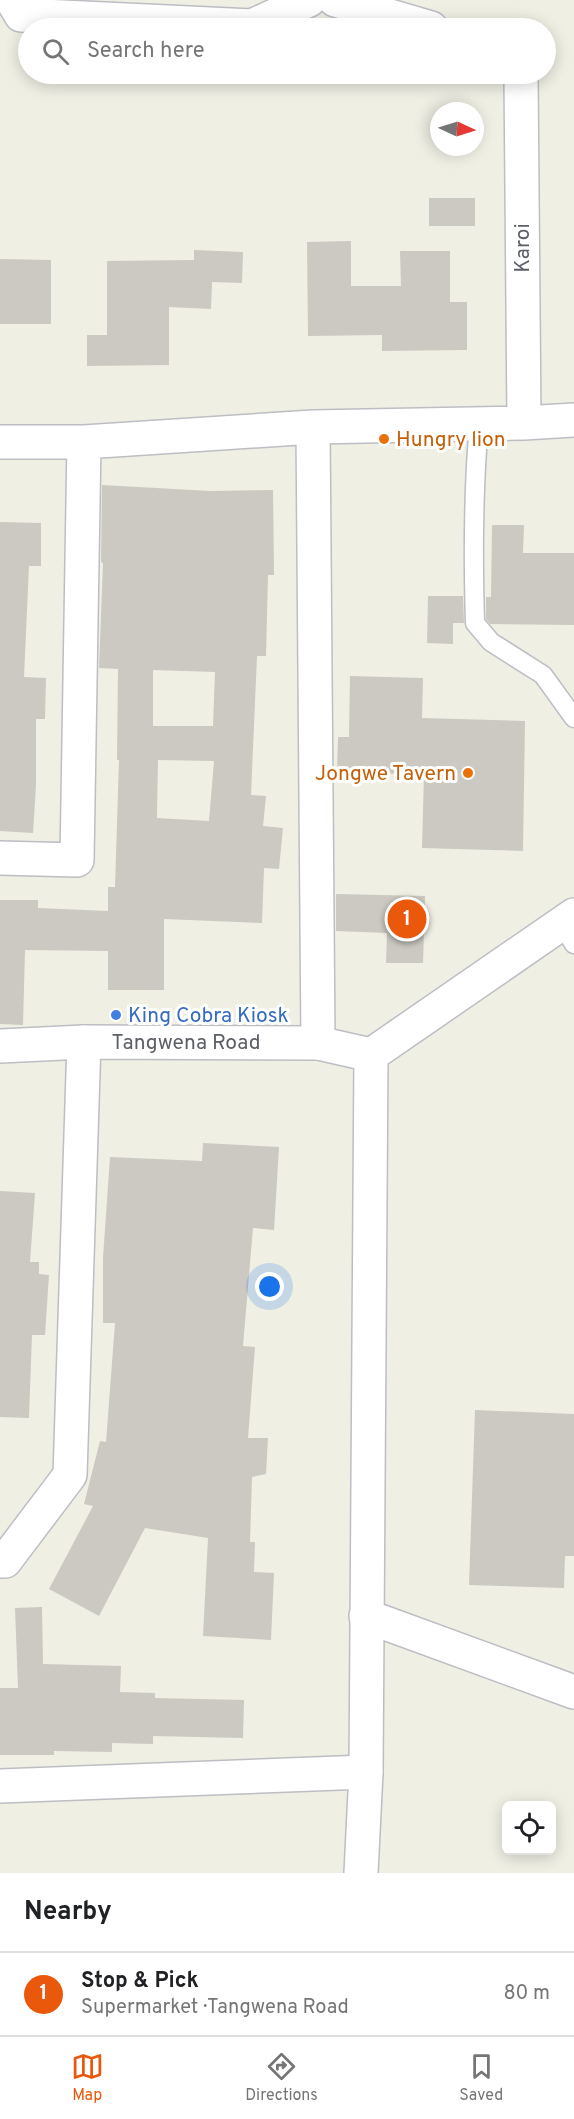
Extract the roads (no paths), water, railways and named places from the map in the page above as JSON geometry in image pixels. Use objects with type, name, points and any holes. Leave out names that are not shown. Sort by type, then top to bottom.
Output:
[{"type":"street","points":[[12,0],[21,15],[84,18]]},
{"type":"street","points":[[270,18],[309,0]]},
{"type":"street","points":[[335,0],[397,18]]},
{"type":"street","name":"Karoi","points":[[521,84],[524,423]]},
{"type":"street","points":[[0,442],[84,442],[313,427],[574,420]]},
{"type":"street","points":[[313,427],[318,1043]]},
{"type":"street","points":[[0,858],[77,860],[84,442]]},
{"type":"street","points":[[361,1873],[366,1772],[371,1055],[570,928]]},
{"type":"street","points":[[0,1561],[5,1561],[70,1474],[84,1042]]},
{"type":"street","name":"Tangwena Road","points":[[0,1046],[84,1042],[318,1043],[371,1055]]},
{"type":"street","points":[[366,1616],[574,1692]]},
{"type":"street","points":[[0,1786],[366,1772]]},
{"type":"lane","points":[[479,424],[476,456],[475,624],[491,642],[543,675],[574,718]]},
{"type":"place","name":"Hungry lion","points":[[384,439]]},
{"type":"place","name":"Jongwe Tavern","points":[[468,773]]},
{"type":"place","name":"Stop & Pick","points":[[407,919]]},
{"type":"place","name":"King Cobra Kiosk","points":[[116,1015]]}]
